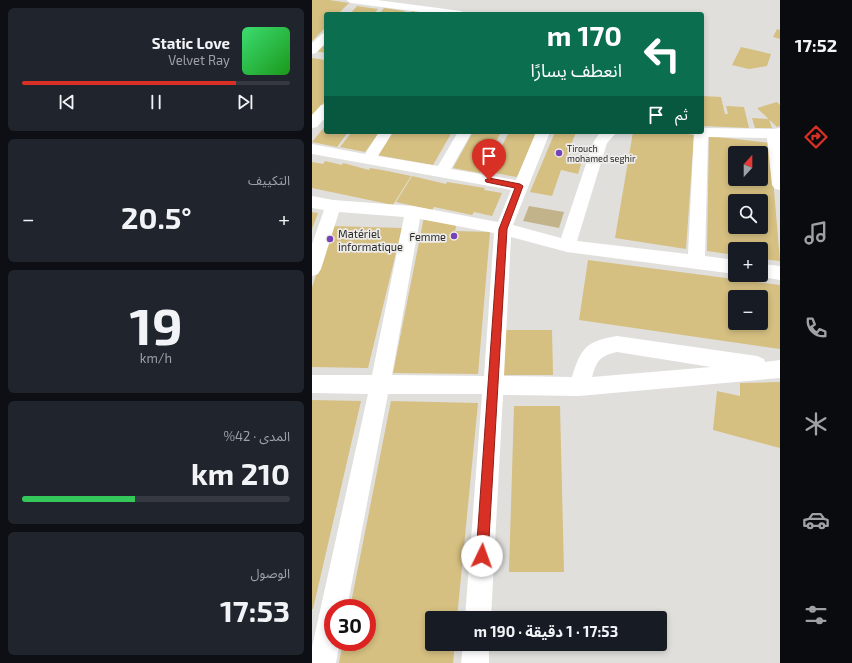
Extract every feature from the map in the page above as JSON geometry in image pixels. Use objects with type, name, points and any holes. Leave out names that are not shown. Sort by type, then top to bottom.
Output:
[{"type":"street","points":[[354,4],[427,12]]},
{"type":"street","points":[[314,55],[324,39]]},
{"type":"street","points":[[312,124],[324,110]]},
{"type":"street","points":[[704,132],[777,133],[780,185]]},
{"type":"street","points":[[369,159],[385,134]]},
{"type":"street","points":[[442,172],[464,134]]},
{"type":"street","points":[[478,611],[503,229],[542,134]]},
{"type":"street","points":[[567,246],[600,143],[607,134]]},
{"type":"street","points":[[696,262],[702,134]]},
{"type":"street","points":[[312,149],[520,186]]},
{"type":"street","points":[[312,202],[332,206],[413,212],[503,229],[567,246],[728,266]]},
{"type":"street","points":[[312,269],[332,206]]},
{"type":"street","points":[[336,599],[380,385],[413,212]]},
{"type":"street","points":[[768,272],[780,273]]},
{"type":"street","points":[[579,388],[587,362],[593,351],[603,346],[617,344],[780,368]]},
{"type":"street","points":[[312,384],[492,385],[579,388],[744,373],[780,368]]},
{"type":"street","points":[[322,663],[325,651]]},
{"type":"street","points":[[475,663],[476,651]]},
{"type":"shaded area","points":[[529,206],[564,212],[559,228],[523,221]]},
{"type":"building","points":[[312,0],[329,0],[349,3],[340,12],[324,12],[324,29],[312,41]]},
{"type":"building","points":[[357,6],[378,9],[376,12],[352,12]]},
{"type":"building","points":[[384,8],[405,11],[404,12],[381,12]]},
{"type":"building","points":[[777,29],[780,30],[780,39],[773,37]]},
{"type":"building","points":[[324,42],[324,53],[315,51]]},
{"type":"building","points":[[741,47],[771,54],[767,66],[749,69],[732,65]]},
{"type":"building","points":[[312,58],[324,60],[324,102],[312,117]]},
{"type":"building","points":[[704,96],[721,97],[725,114],[728,114],[726,106],[744,107],[749,128],[704,126]]},
{"type":"building","points":[[777,102],[780,105],[780,126],[777,127],[757,108]]},
{"type":"building","points":[[752,118],[769,119],[772,128],[755,128]]},
{"type":"building","points":[[324,127],[324,134],[347,134],[337,147],[312,142]]},
{"type":"building","points":[[350,134],[378,134],[365,152],[340,147]]},
{"type":"building","points":[[391,134],[451,134],[433,165],[377,155]]},
{"type":"building","points":[[472,134],[500,134],[480,173],[453,168]]},
{"type":"building","points":[[508,134],[536,134],[517,177],[489,172]]},
{"type":"building","points":[[554,134],[575,134],[566,158],[582,161],[578,174],[561,170],[552,196],[530,192]]},
{"type":"building","points":[[633,134],[694,135],[686,249],[615,238]]},
{"type":"building","points":[[709,136],[770,143],[780,261],[768,260],[768,242],[728,242],[728,254],[707,251]]},
{"type":"building","points":[[325,161],[342,165],[343,163],[369,170],[370,168],[411,176],[393,205],[312,188],[312,162],[323,164]]},
{"type":"building","points":[[412,176],[446,184],[447,182],[485,188],[484,190],[502,193],[492,216],[474,212],[472,215],[434,207],[432,210],[396,202]]},
{"type":"building","points":[[312,212],[318,213],[312,229]]},
{"type":"building","points":[[424,217],[457,223],[455,231],[490,232],[478,374],[393,373]]},
{"type":"building","points":[[333,226],[402,228],[368,368],[312,367],[312,287]]},
{"type":"building","points":[[588,260],[728,278],[728,282],[757,282],[780,285],[780,349],[579,320]]},
{"type":"building","points":[[505,330],[552,330],[553,375],[503,375]]},
{"type":"building","points":[[780,382],[780,448],[713,430],[717,391],[740,396],[740,383]]},
{"type":"building","points":[[312,400],[361,401],[313,609],[312,609]]},
{"type":"building","points":[[391,401],[478,403],[458,611],[425,611],[425,651],[454,651],[453,663],[339,663],[341,651],[376,651],[376,599],[352,599]]},
{"type":"building","points":[[514,406],[560,406],[564,572],[509,572]]},
{"type":"place","name":"Tirouch mohamed seghir","points":[[559,153]]},
{"type":"place","name":"Femme","points":[[454,236]]},
{"type":"place","name":"Matériel informatique","points":[[330,239]]},
{"type":"route","points":[[482,556],[503,229],[520,186],[489,180]]}]
